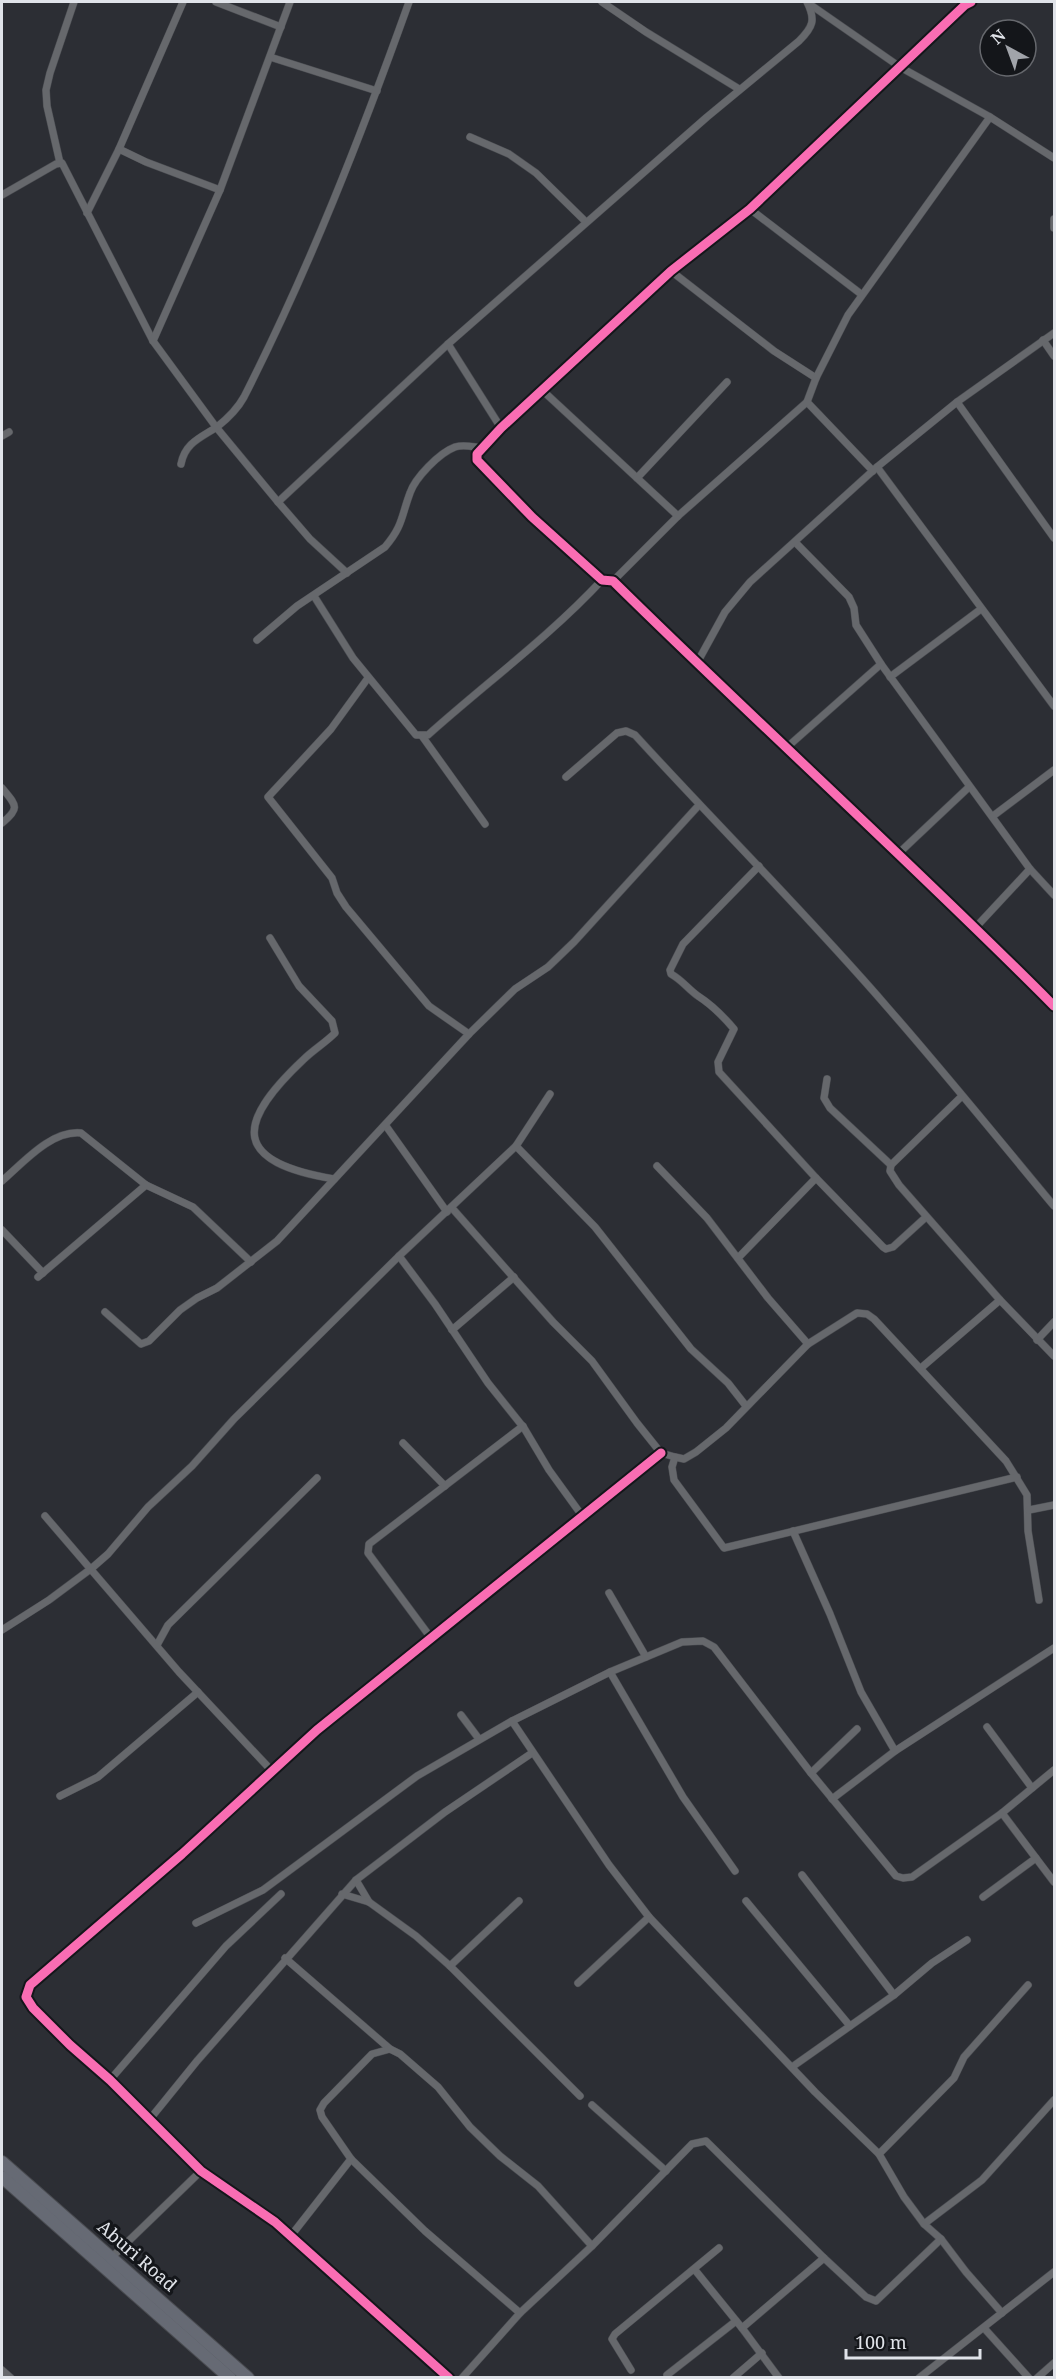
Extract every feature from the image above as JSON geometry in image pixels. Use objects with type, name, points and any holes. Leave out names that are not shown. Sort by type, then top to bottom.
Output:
[{"type":"highway","name":"Aburi Road","points":[[2,2162],[248,2378]]},
{"type":"highway","name":"Aburi Road","points":[[2,2177],[216,2373],[230,2378]]},
{"type":"street","points":[[74,2],[46,90],[47,106],[60,163],[64,165],[153,341],[216,427],[278,502],[310,539],[347,573]]},
{"type":"street","points":[[87,213],[183,2]]},
{"type":"street","points":[[216,2],[281,27]]},
{"type":"street","points":[[153,341],[220,190],[290,2]]},
{"type":"street","points":[[181,464],[182,456],[190,444],[208,430],[216,427],[241,402],[277,333],[314,249],[377,91],[409,2]]},
{"type":"street","points":[[602,2],[646,32],[740,89]]},
{"type":"street","points":[[278,502],[448,344],[586,222],[740,89],[791,49],[809,31],[813,19],[808,2]]},
{"type":"street","points":[[808,2],[900,67],[990,117],[1054,158]]},
{"type":"street","points":[[971,2],[965,5],[750,208],[671,271],[501,428],[477,454],[480,464],[532,518],[602,580],[613,580],[678,516],[807,402],[816,378],[861,294],[990,117]]},
{"type":"street","points":[[270,57],[377,91]]},
{"type":"street","points":[[470,137],[509,154],[536,173],[586,222]]},
{"type":"street","points":[[118,149],[220,190]]},
{"type":"street","points":[[2,195],[60,163]]},
{"type":"street","points":[[750,208],[861,294]]},
{"type":"street","points":[[1054,219],[1054,228]]},
{"type":"street","points":[[671,271],[774,351],[816,378]]},
{"type":"street","points":[[697,663],[735,597],[875,469],[957,402],[1054,333]]},
{"type":"street","points":[[1043,340],[1054,356]]},
{"type":"street","points":[[448,344],[501,428]]},
{"type":"street","points":[[637,478],[727,382]]},
{"type":"street","points":[[542,390],[678,516]]},
{"type":"street","points":[[807,402],[875,469],[1054,706]]},
{"type":"street","points":[[957,402],[1054,538]]},
{"type":"street","points":[[2,436],[9,432]]},
{"type":"street","points":[[257,640],[297,606],[379,552],[395,536],[404,516],[409,494],[424,472],[454,448],[466,445],[483,448]]},
{"type":"street","points":[[795,542],[853,602],[856,625],[881,664],[969,788],[993,816],[1030,869],[1054,895]]},
{"type":"street","points":[[314,596],[368,678],[416,735],[422,736],[428,735],[478,690],[542,638],[578,606],[602,580]]},
{"type":"street","points":[[613,580],[785,749],[976,927],[1054,1006]]},
{"type":"street","points":[[890,677],[981,609]]},
{"type":"street","points":[[785,749],[881,664]]},
{"type":"street","points":[[368,678],[331,729],[268,797],[332,878],[346,907],[395,966],[429,1006],[469,1034]]},
{"type":"street","points":[[566,777],[617,733],[626,731],[635,735],[759,866],[888,1008],[1054,1206]]},
{"type":"street","points":[[422,736],[485,824]]},
{"type":"street","points":[[993,816],[1054,770]]},
{"type":"street","points":[[2,788],[15,808],[14,813],[2,823]]},
{"type":"street","points":[[898,853],[969,788]]},
{"type":"street","points":[[105,1312],[141,1344],[149,1341],[180,1310],[196,1298],[217,1288],[277,1241],[469,1034],[515,989],[548,967],[574,942],[699,805]]},
{"type":"street","points":[[759,866],[683,944],[670,970],[671,974],[697,995],[708,1000],[734,1029],[718,1062],[719,1072],[816,1178],[886,1249],[892,1247],[926,1217]]},
{"type":"street","points":[[976,927],[1030,869]]},
{"type":"street","points":[[270,938],[299,986],[332,1021],[335,1033],[305,1058],[262,1104],[255,1120],[254,1137],[258,1148],[269,1159],[287,1169],[334,1179]]},
{"type":"street","points":[[827,1079],[824,1098],[830,1108],[891,1165]]},
{"type":"street","points":[[2,1619],[4,1628],[49,1600],[108,1554],[148,1507],[192,1466],[234,1419],[399,1256],[516,1146],[550,1094]]},
{"type":"street","points":[[962,1096],[891,1165],[890,1171],[893,1178],[926,1217],[1054,1356]]},
{"type":"street","points":[[386,1126],[450,1210],[592,1361],[636,1423],[661,1453],[684,1458],[696,1452],[726,1428],[808,1344],[857,1313],[867,1314],[921,1368],[1006,1461],[1017,1477],[1027,1495],[1028,1531],[1039,1600]]},
{"type":"street","points":[[2,1181],[40,1149],[72,1132],[81,1133],[146,1185],[194,1207],[251,1262]]},
{"type":"street","points":[[516,1146],[596,1227],[691,1349],[728,1383],[746,1406]]},
{"type":"street","points":[[657,1166],[707,1218],[768,1298],[808,1344]]},
{"type":"street","points":[[738,1258],[816,1178]]},
{"type":"street","points":[[2,1230],[40,1275],[146,1185]]},
{"type":"street","points":[[399,1256],[435,1304],[488,1383],[523,1426],[549,1470],[583,1516]]},
{"type":"street","points":[[452,1330],[514,1277]]},
{"type":"street","points":[[921,1368],[1000,1300]]},
{"type":"street","points":[[1037,1340],[1054,1322]]},
{"type":"street","points":[[431,1638],[368,1553],[369,1544],[523,1426]]},
{"type":"street","points":[[403,1443],[445,1486]]},
{"type":"street","points":[[449,2378],[274,2222],[201,2171],[110,2080],[70,2045],[33,2008],[26,1997],[30,1985],[182,1854],[271,1770],[661,1453]]},
{"type":"street","points":[[675,1457],[672,1467],[674,1480],[724,1548],[1017,1477]]},
{"type":"street","points":[[157,1645],[168,1625],[317,1478]]},
{"type":"street","points":[[1029,1509],[1054,1505]]},
{"type":"street","points":[[45,1516],[198,1692],[271,1770]]},
{"type":"street","points":[[793,1532],[830,1614],[861,1692],[895,1751]]},
{"type":"street","points":[[609,1593],[646,1657]]},
{"type":"street","points":[[196,1923],[237,1905],[263,1890],[417,1776],[479,1739],[512,1720],[610,1672],[682,1642],[703,1641],[714,1647],[811,1773],[896,1876],[912,1877],[1002,1813],[1054,1770]]},
{"type":"street","points":[[832,1799],[895,1751],[1054,1648]]},
{"type":"street","points":[[610,1672],[683,1797],[735,1871]]},
{"type":"street","points":[[60,1796],[98,1777],[198,1692]]},
{"type":"street","points":[[461,1715],[479,1739]]},
{"type":"street","points":[[512,1720],[609,1865],[649,1917],[792,2067],[879,2154],[904,2197],[924,2224],[941,2238],[954,2257],[1002,2313]]},
{"type":"street","points":[[987,1727],[1032,1788]]},
{"type":"street","points":[[811,1773],[857,1729]]},
{"type":"street","points":[[150,2119],[196,2061],[356,1880],[445,1812],[532,1753]]},
{"type":"street","points":[[1002,1813],[1054,1882]]},
{"type":"street","points":[[983,1897],[1036,1858]]},
{"type":"street","points":[[802,1875],[894,1995]]},
{"type":"street","points":[[356,1880],[369,1902]]},
{"type":"street","points":[[110,2080],[226,1946],[280,1894]]},
{"type":"street","points":[[342,1894],[369,1902],[416,1936],[450,1966],[580,2096]]},
{"type":"street","points":[[450,1966],[519,1901]]},
{"type":"street","points":[[747,1901],[850,2026]]},
{"type":"street","points":[[579,1983],[649,1917]]},
{"type":"street","points":[[792,2067],[894,1995],[932,1963],[967,1940]]},
{"type":"street","points":[[285,1958],[390,2049],[400,2054],[438,2087],[470,2127],[500,2156],[538,2186],[592,2246]]},
{"type":"street","points":[[879,2154],[954,2078],[964,2056],[1028,1985]]},
{"type":"street","points":[[390,2049],[372,2054],[324,2103],[320,2110],[322,2117],[351,2159],[425,2231],[520,2313]]},
{"type":"street","points":[[924,2224],[982,2180],[1054,2100]]},
{"type":"street","points":[[591,2105],[666,2171]]},
{"type":"street","points":[[462,2378],[520,2313],[592,2246],[692,2144],[706,2141],[824,2258],[866,2297],[876,2301],[941,2238]]},
{"type":"street","points":[[290,2237],[351,2159]]},
{"type":"street","points":[[111,2258],[201,2171]]},
{"type":"street","points":[[632,2370],[614,2345],[612,2339],[615,2334],[719,2248]]},
{"type":"street","points":[[742,2328],[824,2258]]},
{"type":"street","points":[[695,2270],[762,2353],[779,2378]]},
{"type":"street","points":[[919,2378],[1054,2272]]},
{"type":"street","points":[[667,2374],[736,2321]]},
{"type":"street","points":[[984,2328],[1029,2378]]},
{"type":"street","points":[[733,2378],[762,2353]]},
{"type":"street","points":[[1037,2378],[1054,2363]]},
{"type":"street","points":[[2,2370],[11,2378]]},
{"type":"cycle path","points":[[971,2],[965,5],[750,209],[671,271],[501,428],[477,454],[477,460],[532,517],[602,580],[613,581],[1054,1006]]},
{"type":"cycle path","points":[[449,2378],[275,2222],[201,2171],[110,2080],[70,2045],[33,2008],[26,1997],[30,1985],[182,1854],[317,1730],[661,1453]]}]
